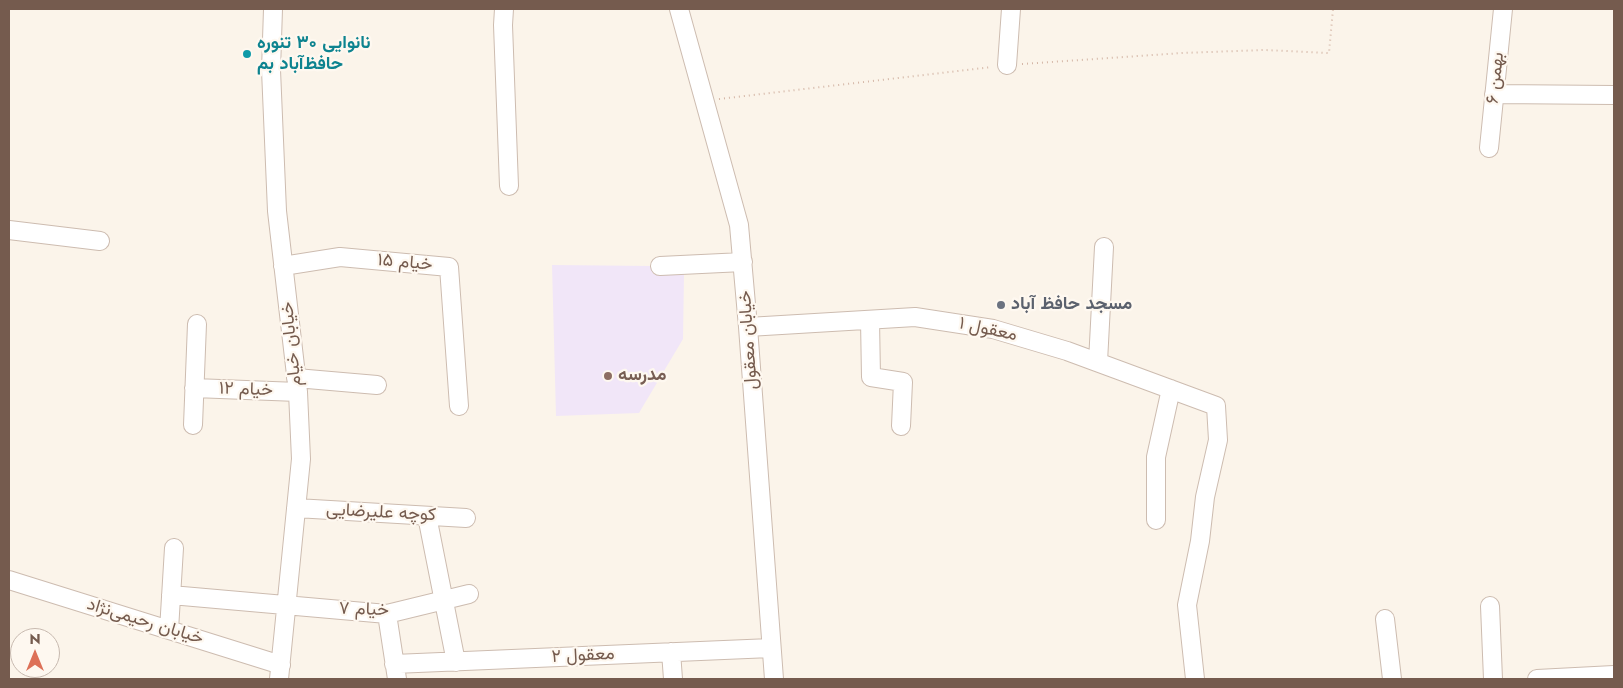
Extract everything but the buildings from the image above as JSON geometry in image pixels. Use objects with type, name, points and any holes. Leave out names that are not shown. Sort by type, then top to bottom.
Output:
[{"type":"street","name":"خیابان خیام","points":[[273,9],[271,70],[277,211],[297,385],[301,459],[280,672]]},
{"type":"street","points":[[504,9],[509,186]]},
{"type":"street","name":"خیابان معقول","points":[[679,9],[739,225],[774,679]]},
{"type":"street","points":[[1007,65],[1011,9]]},
{"type":"street","name":"بهمن ۶","points":[[1489,148],[1503,9]]},
{"type":"street","points":[[1494,94],[1614,96]]},
{"type":"street","points":[[9,230],[100,241]]},
{"type":"street","points":[[1098,362],[1104,247]]},
{"type":"street","name":"خیام ۱۵","points":[[283,266],[340,257],[449,267],[459,406]]},
{"type":"street","points":[[660,266],[743,262]]},
{"type":"street","name":"معقول ۱","points":[[748,327],[915,317],[993,329],[1067,351],[1216,406],[1218,440],[1205,497],[1200,541],[1187,605],[1195,679]]},
{"type":"street","points":[[870,320],[871,377],[903,382],[901,426]]},
{"type":"street","points":[[193,425],[197,324]]},
{"type":"street","name":"خیام ۱۲","points":[[194,388],[377,385]]},
{"type":"street","points":[[1156,520],[1156,457],[1171,389]]},
{"type":"street","name":"کوچه علیرضایی","points":[[296,508],[466,518]]},
{"type":"street","points":[[427,516],[456,662]]},
{"type":"street","points":[[169,630],[174,548]]},
{"type":"street","name":"خیابان رحیمی‌نژاد","points":[[9,580],[169,630],[280,672]]},
{"type":"street","name":"خیام ۷","points":[[171,595],[387,614],[469,594]]},
{"type":"street","points":[[1490,606],[1492,679]]},
{"type":"street","points":[[387,614],[396,672]]},
{"type":"street","points":[[1386,619],[1392,679]]},
{"type":"street","name":"معقول ۲","points":[[396,672],[456,662],[771,648]]},
{"type":"street","points":[[671,652],[673,679]]},
{"type":"street","points":[[1537,679],[1614,675]]},
{"type":"path","points":[[1329,53],[1334,9]]},
{"type":"shaded area","name":"مدرسه","points":[[552,265],[652,266],[653,274],[681,271],[684,274],[683,339],[639,413],[556,416]]},
{"type":"place","name":"نانوایی ۳۰ تنوره حافظ‌آباد بم","points":[[247,54]]},
{"type":"place","name":"مسجد حافظ آباد","points":[[1001,305]]},
{"type":"place","name":"مدرسه","points":[[608,376]]}]
